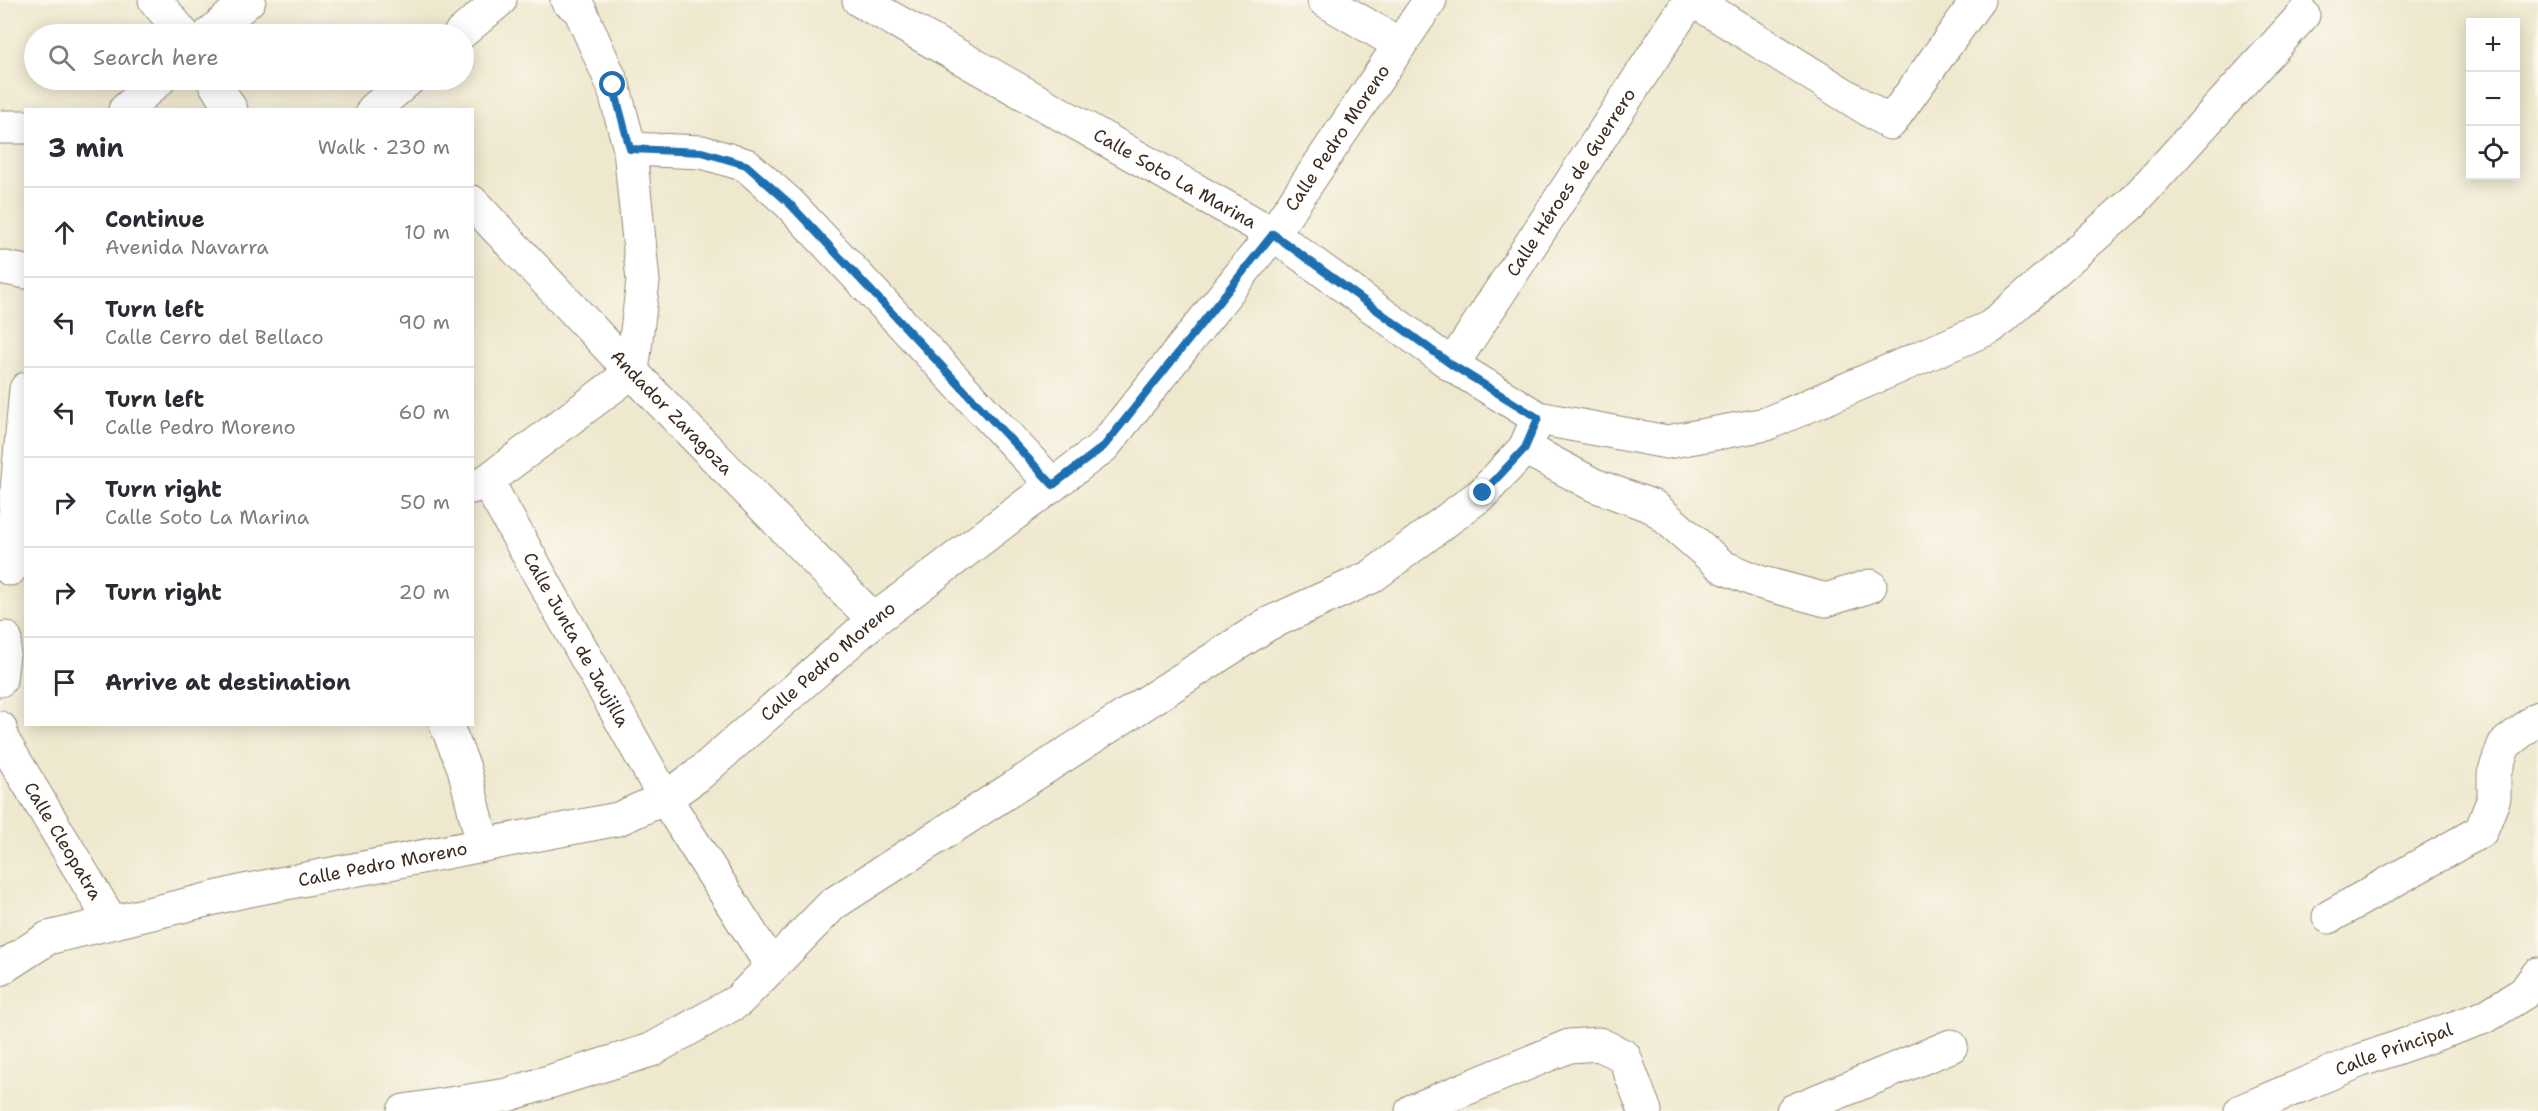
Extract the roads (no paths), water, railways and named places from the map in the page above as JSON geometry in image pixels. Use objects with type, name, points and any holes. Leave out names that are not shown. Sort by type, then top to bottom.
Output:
[{"type":"street","points":[[155,0],[175,24]]},
{"type":"street","points":[[221,24],[249,0]]},
{"type":"street","points":[[472,24],[501,0]]},
{"type":"street","points":[[480,484],[632,372],[643,281],[630,149],[613,85],[580,10],[567,0]]},
{"type":"street","name":"Calle Soto La Marina","points":[[859,0],[1273,234],[1452,365],[1538,418]]},
{"type":"street","points":[[1324,0],[1399,44]]},
{"type":"street","name":"Calle Pedro Moreno","points":[[0,969],[48,938],[244,891],[618,819],[665,798],[697,776],[874,620],[1104,446],[1273,234],[1430,0]]},
{"type":"street","points":[[1692,0],[1890,123],[1978,0]]},
{"type":"street","name":"Calle Héroes de Guerrero","points":[[1452,365],[1692,0]]},
{"type":"street","points":[[404,1111],[507,1095],[651,1050],[738,1001],[833,904],[1268,624],[1371,577],[1483,493],[1525,448],[1538,418],[1667,442],[1766,424],[1991,327],[2132,203],[2303,15]]},
{"type":"street","points":[[127,108],[148,90]]},
{"type":"street","points":[[219,90],[230,108]]},
{"type":"street","points":[[380,108],[398,90]]},
{"type":"street","points":[[0,127],[24,127]]},
{"type":"street","points":[[630,149],[702,152],[746,165],[789,203],[1053,485]]},
{"type":"street","name":"Andador Zaragoza","points":[[474,204],[632,372],[874,620]]},
{"type":"street","points":[[0,267],[24,272]]},
{"type":"street","points":[[10,569],[24,412]]},
{"type":"street","points":[[1525,448],[1594,485],[1654,507],[1723,567],[1759,582],[1826,600],[1870,586]]},
{"type":"street","name":"Calle Junta de Jaujilla","points":[[480,484],[665,798],[771,965]]},
{"type":"street","points":[[0,680],[10,637]]},
{"type":"street","points":[[2329,917],[2481,831],[2494,798],[2494,774],[2504,745],[2538,718]]},
{"type":"street","points":[[447,726],[464,768],[483,845]]},
{"type":"street","name":"Calle Cleopatra","points":[[0,728],[2,739],[112,923]]},
{"type":"street","name":"Calle Principal","points":[[2241,1111],[2359,1061],[2485,1017],[2524,993],[2538,974]]},
{"type":"street","points":[[1412,1111],[1569,1046],[1599,1044],[1624,1056],[1645,1111]]},
{"type":"street","points":[[1794,1111],[1951,1046]]}]
